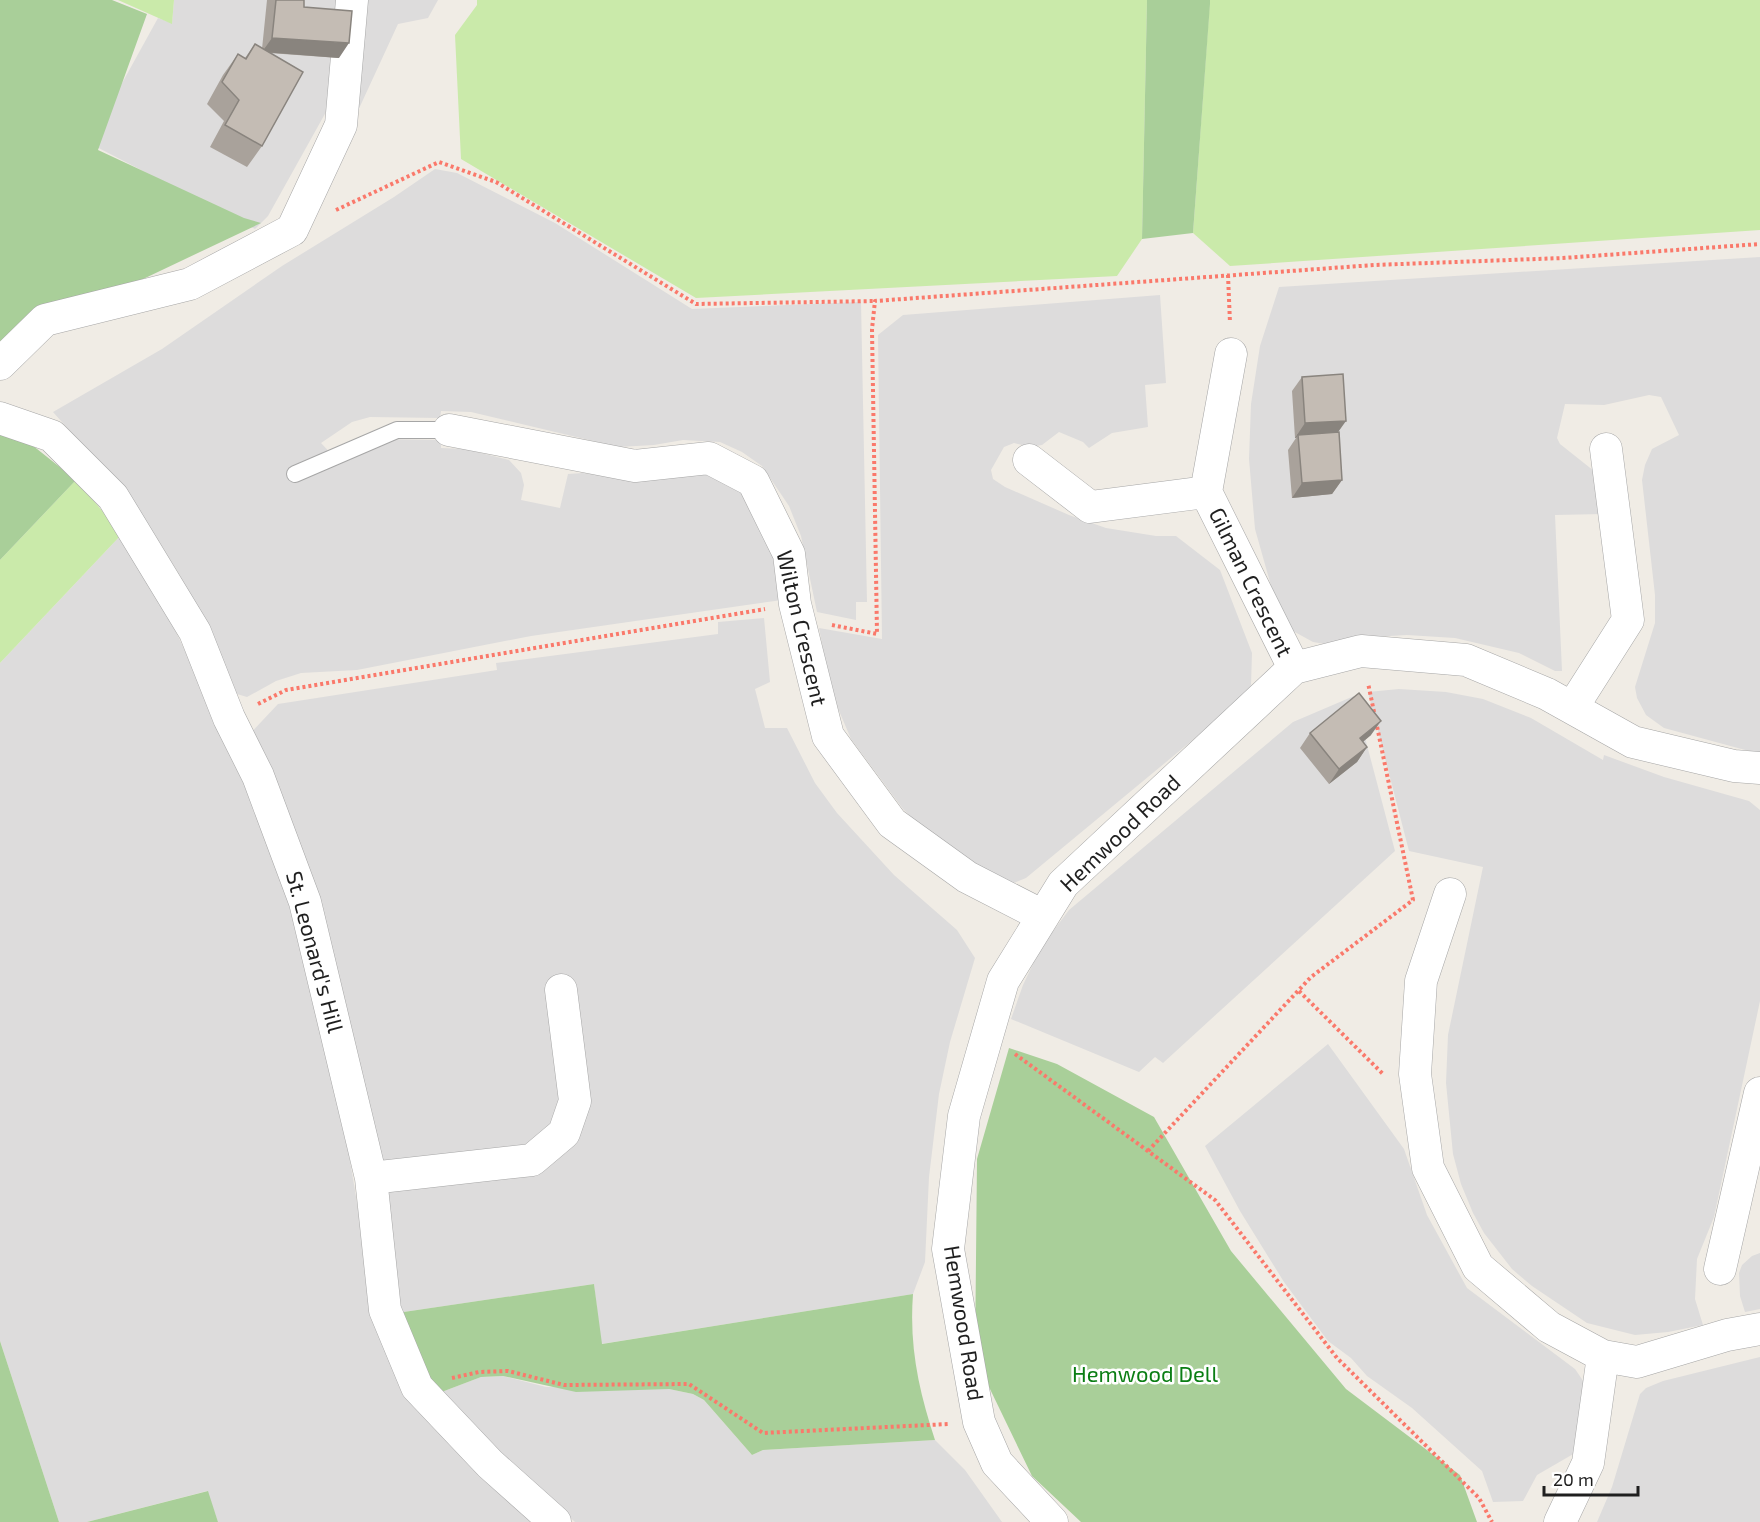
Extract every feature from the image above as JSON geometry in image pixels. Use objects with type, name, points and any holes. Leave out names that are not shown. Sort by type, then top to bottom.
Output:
[{"type":"street","points":[[0,364],[45,320],[190,284],[292,230],[340,125],[352,0]]},
{"type":"street","name":"Gilman Crescent","points":[[1231,354],[1206,492],[1294,668]]},
{"type":"street","name":"St. Leonard's Hill","points":[[0,418],[52,436],[113,497],[195,632],[229,718],[258,776],[305,902],[371,1178],[385,1310],[417,1387],[490,1464],[555,1522]]},
{"type":"street","name":"Wilton Crescent","points":[[449,430],[635,466],[710,458],[753,481],[789,554],[797,611],[828,736],[892,824],[967,877],[1043,916]]},
{"type":"street","points":[[1572,708],[1628,620],[1606,449]]},
{"type":"street","points":[[1029,460],[1090,507],[1206,492]]},
{"type":"street","name":"Hemwood Road","points":[[1052,1522],[997,1463],[979,1422],[948,1249],[964,1116],[1003,981],[1063,884],[1294,668],[1361,651],[1466,660],[1547,694],[1633,742],[1734,766],[1760,768]]},
{"type":"street","points":[[1450,894],[1421,981],[1415,1074],[1428,1168],[1478,1267],[1549,1327],[1603,1356],[1637,1362],[1727,1335],[1760,1329]]},
{"type":"street","points":[[371,1178],[532,1160],[564,1133],[575,1101],[561,990]]},
{"type":"street","points":[[1720,1269],[1760,1093]]},
{"type":"street","points":[[1560,1522],[1588,1463],[1603,1356]]},
{"type":"lane","points":[[295,474],[397,430],[449,430]]},
{"type":"path","points":[[292,230],[439,162],[495,182],[696,304],[875,301],[1374,265],[1563,258],[1760,243]]},
{"type":"path","points":[[1228,275],[1231,354]]},
{"type":"path","points":[[229,718],[286,690],[797,611],[877,634],[872,329],[875,301]]},
{"type":"path","points":[[1148,1151],[1311,977],[1413,900],[1361,651]]},
{"type":"path","points":[[1299,991],[1420,1111]]},
{"type":"path","points":[[987,1034],[1215,1200],[1337,1358],[1479,1498],[1492,1522]]},
{"type":"path","points":[[417,1387],[479,1372],[508,1371],[564,1385],[689,1384],[763,1433],[979,1422]]},
{"type":"shaded area","points":[[174,0],[438,0],[428,18],[398,24],[356,115],[331,103],[268,216],[255,229],[89,143],[158,18],[172,23]]},
{"type":"shaded area","points":[[435,169],[457,173],[555,223],[692,309],[861,302],[867,602],[856,602],[856,620],[817,612],[801,536],[789,506],[762,466],[742,452],[720,442],[683,440],[654,445],[618,447],[471,412],[441,411],[440,418],[370,417],[352,422],[321,443],[338,461],[378,439],[441,440],[441,448],[465,449],[509,460],[521,473],[524,485],[521,500],[560,508],[568,474],[583,473],[644,481],[688,473],[714,475],[743,493],[772,552],[782,600],[531,636],[357,670],[301,673],[276,681],[247,697],[237,694],[218,648],[179,574],[150,527],[125,493],[53,412],[162,349],[282,266]]},
{"type":"shaded area","points":[[1760,257],[1760,754],[1664,728],[1646,715],[1637,698],[1635,687],[1655,623],[1655,595],[1642,480],[1652,449],[1679,435],[1661,397],[1649,395],[1604,405],[1565,404],[1557,438],[1560,444],[1594,471],[1603,514],[1555,515],[1562,671],[1555,671],[1519,653],[1455,638],[1407,635],[1356,638],[1325,644],[1313,642],[1293,631],[1275,600],[1255,529],[1249,459],[1251,404],[1260,346],[1279,287]]},
{"type":"shaded area","points":[[1160,295],[1166,383],[1145,385],[1148,427],[1112,433],[1089,448],[1083,442],[1059,432],[1042,445],[1030,447],[1014,443],[1004,447],[991,470],[993,479],[1005,487],[1069,515],[1106,528],[1156,536],[1176,536],[1220,570],[1252,653],[1251,685],[1247,695],[1026,878],[1009,885],[951,857],[903,809],[851,739],[837,706],[825,660],[819,628],[882,639],[878,335],[903,315]]},
{"type":"shaded area","points":[[122,534],[175,630],[228,741],[302,935],[330,1040],[372,1293],[537,1522],[218,1522],[207,1491],[87,1522],[59,1522],[0,1341],[0,663]]},
{"type":"shaded area","points":[[764,618],[770,682],[755,689],[765,728],[787,728],[815,783],[837,813],[894,875],[957,930],[975,958],[950,1042],[939,1094],[929,1177],[925,1262],[913,1294],[601,1344],[594,1284],[397,1313],[247,737],[278,704],[497,670],[496,663],[718,634],[718,622]]},
{"type":"shaded area","points":[[1399,689],[1446,692],[1483,699],[1531,718],[1603,760],[1604,755],[1664,777],[1749,801],[1760,810],[1760,1001],[1714,1217],[1697,1259],[1695,1299],[1703,1325],[1668,1332],[1635,1335],[1587,1323],[1532,1286],[1512,1269],[1484,1233],[1473,1213],[1461,1184],[1453,1154],[1446,1083],[1448,1035],[1483,867],[1409,851],[1368,692]]},
{"type":"shaded area","points":[[1354,696],[1395,851],[1163,1063],[1155,1057],[1139,1072],[1011,1019],[1023,985],[1041,947],[1069,910],[1293,722]]},
{"type":"shaded area","points":[[1328,1044],[1404,1149],[1427,1215],[1467,1288],[1575,1369],[1588,1388],[1575,1453],[1537,1475],[1523,1501],[1493,1502],[1482,1471],[1412,1408],[1367,1376],[1351,1358],[1328,1341],[1284,1282],[1240,1211],[1205,1146]]},
{"type":"shaded area","points":[[1760,1253],[1760,1309],[1745,1312],[1740,1296],[1739,1273],[1742,1265],[1752,1256]]},
{"type":"shaded area","points":[[1760,1357],[1760,1522],[1597,1522],[1612,1487],[1640,1394],[1646,1388],[1663,1381]]},
{"type":"shaded area","points":[[503,1376],[546,1387],[669,1389],[693,1394],[704,1400],[752,1455],[763,1450],[935,1440],[965,1470],[1002,1522],[575,1522],[469,1425],[439,1393],[481,1377]]},
{"type":"green space","points":[[0,0],[112,0],[147,14],[98,150],[244,218],[261,223],[0,347]]},
{"type":"green space","points":[[118,0],[174,0],[172,24]]},
{"type":"green space","points":[[477,0],[1147,0],[1142,239],[1117,276],[696,298],[461,159],[455,35],[477,5]]},
{"type":"green space","points":[[1147,0],[1210,0],[1210,4],[1193,233],[1142,239]]},
{"type":"green space","points":[[1210,0],[1760,0],[1760,230],[1230,266],[1193,233]]},
{"type":"green space","points":[[0,430],[22,437],[76,480],[0,560]]},
{"type":"green space","points":[[76,480],[122,534],[0,663],[0,560]]},
{"type":"green space","name":"Hemwood Dell","points":[[1009,1048],[1057,1064],[1154,1117],[1231,1251],[1346,1389],[1460,1475],[1477,1522],[1081,1522],[1032,1476],[975,1358],[977,1159]]},
{"type":"green space","points":[[594,1284],[602,1344],[913,1294],[912,1332],[916,1368],[935,1440],[763,1450],[752,1455],[704,1400],[693,1394],[669,1389],[576,1392],[503,1376],[481,1377],[439,1393],[412,1353],[397,1313]]},
{"type":"green space","points":[[0,1341],[59,1522],[0,1522]]},
{"type":"green space","points":[[208,1491],[218,1522],[87,1522]]},
{"type":"building","points":[[276,0],[304,0],[304,7],[352,11],[349,43],[272,38]]},
{"type":"building","points":[[255,44],[303,72],[262,146],[225,125],[239,100],[222,82],[238,54],[246,59]]},
{"type":"building","points":[[1343,374],[1346,421],[1305,423],[1302,377]]},
{"type":"building","points":[[1339,432],[1342,480],[1302,483],[1298,435]]},
{"type":"building","points":[[1359,693],[1381,721],[1360,738],[1367,747],[1339,769],[1310,733]]}]
